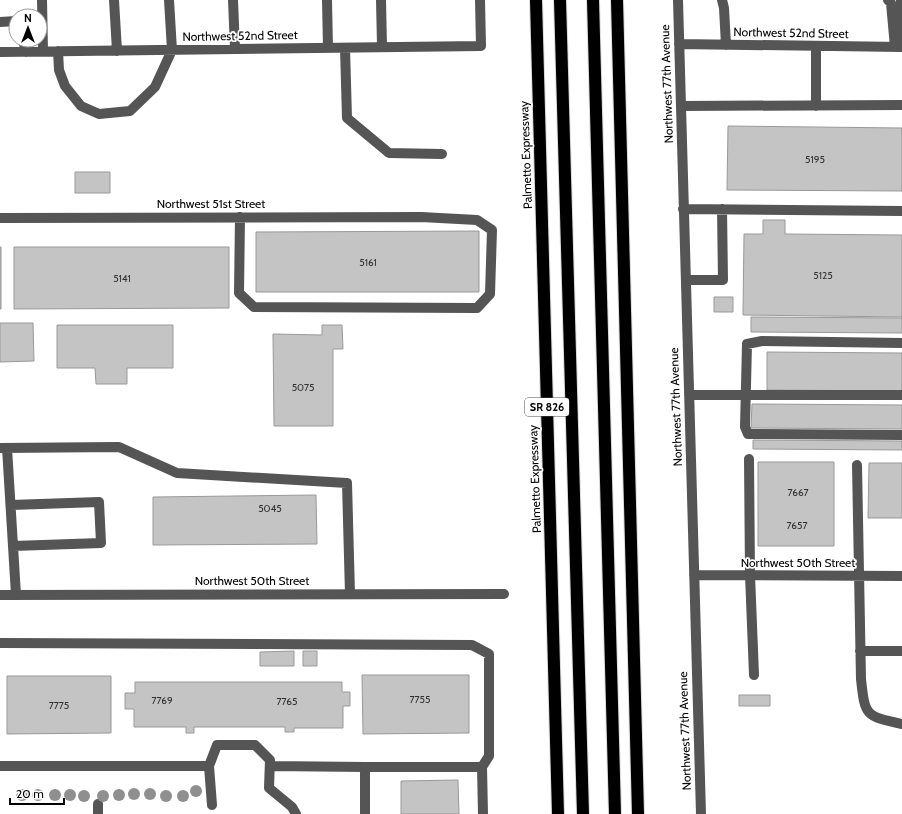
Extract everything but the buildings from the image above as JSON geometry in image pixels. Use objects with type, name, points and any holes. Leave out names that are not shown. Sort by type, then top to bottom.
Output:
[{"type":"highway","name":"Palmetto Expressway","points":[[536,0],[558,814]]},
{"type":"highway","points":[[560,0],[583,814]]},
{"type":"highway","points":[[593,0],[615,814]]},
{"type":"highway","points":[[617,0],[638,814]]},
{"type":"street","points":[[42,0],[43,52]]},
{"type":"street","points":[[114,0],[117,51]]},
{"type":"street","points":[[58,51],[59,70],[65,86],[81,106],[100,114],[130,111],[155,87],[172,50],[169,0]]},
{"type":"street","points":[[233,0],[235,49]]},
{"type":"street","points":[[327,0],[328,48]]},
{"type":"street","points":[[381,0],[382,46]]},
{"type":"street","name":"Northwest 52nd Street","points":[[0,52],[345,48],[382,46],[481,46],[480,0]]},
{"type":"street","name":"Northwest 77th Avenue","points":[[678,0],[701,814]]},
{"type":"street","points":[[722,0],[724,8],[726,45]]},
{"type":"street","points":[[888,0],[891,3],[899,47]]},
{"type":"street","points":[[899,47],[901,0]]},
{"type":"street","name":"Northwest 52nd Street","points":[[679,44],[899,47]]},
{"type":"street","points":[[816,46],[816,106]]},
{"type":"street","points":[[25,48],[26,52]]},
{"type":"street","points":[[345,48],[347,118],[388,153],[442,154]]},
{"type":"street","points":[[681,106],[902,105]]},
{"type":"street","points":[[684,209],[902,211]]},
{"type":"street","points":[[686,280],[723,280],[722,209]]},
{"type":"street","name":"Northwest 51st Street","points":[[0,218],[240,217],[421,217],[477,220],[492,230],[490,294],[477,308],[254,307],[239,292],[240,217]]},
{"type":"street","points":[[902,343],[762,341],[747,344],[746,427],[748,434],[902,435]]},
{"type":"street","points":[[689,395],[902,395]]},
{"type":"street","points":[[16,595],[11,505],[4,448],[118,447],[176,473],[347,483],[350,594]]},
{"type":"street","points":[[749,459],[750,575],[754,675]]},
{"type":"street","points":[[857,465],[860,651],[864,707],[876,719],[902,724]]},
{"type":"street","points":[[11,505],[99,502],[101,543],[13,546]]},
{"type":"street","name":"Northwest 50th Street","points":[[694,575],[902,576]]},
{"type":"street","name":"Northwest 50th Street","points":[[0,595],[504,594]]},
{"type":"street","points":[[0,643],[472,644],[489,654],[489,756],[482,767],[483,814]]},
{"type":"street","points":[[860,651],[902,651]]},
{"type":"street","points":[[212,805],[209,766],[217,745],[255,745],[270,760],[269,788],[292,807],[296,814]]},
{"type":"street","points":[[0,766],[209,766]]},
{"type":"street","points":[[270,766],[482,767]]},
{"type":"street","points":[[366,767],[366,814]]}]
